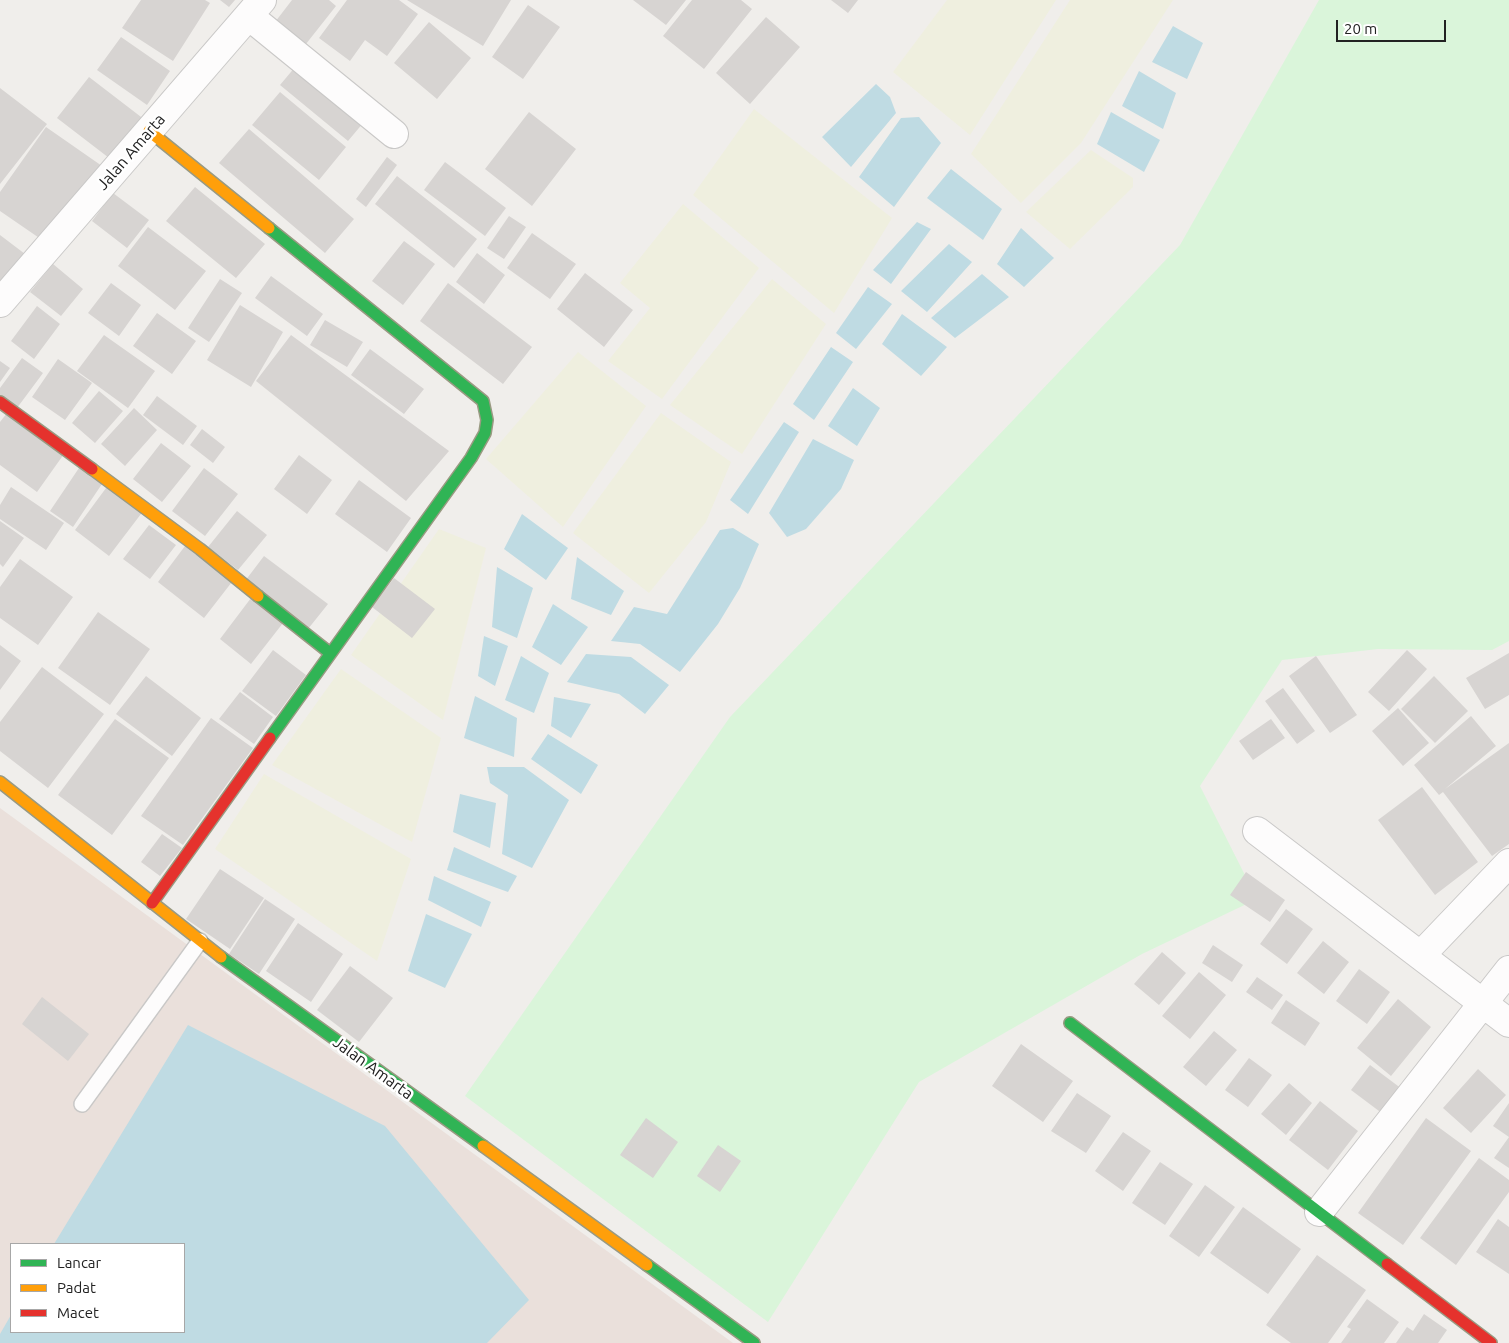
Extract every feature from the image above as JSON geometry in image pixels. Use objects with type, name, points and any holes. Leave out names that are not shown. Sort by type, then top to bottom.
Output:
[{"type":"street","name":"Jalan Amarta","points":[[0,303],[255,8]]},
{"type":"street","points":[[255,8],[394,134]]},
{"type":"street","points":[[149,131],[483,401],[487,420],[485,433],[471,458],[152,903]]},
{"type":"street","points":[[0,402],[200,549],[330,653]]},
{"type":"street","name":"Jalan Amarta","points":[[0,782],[216,954],[754,1343]]},
{"type":"street","points":[[1257,831],[1509,1023]]},
{"type":"street","points":[[1421,955],[1509,863]]},
{"type":"street","points":[[1319,1212],[1509,970]]},
{"type":"street","points":[[1070,1023],[1491,1343]]},
{"type":"lane","points":[[82,1104],[200,941]]},
{"type":"shaded area","points":[[0,808],[733,1343],[0,1343]]},
{"type":"green space","points":[[947,0],[1056,0],[970,135],[893,72]]},
{"type":"green space","points":[[1070,0],[1173,0],[1081,143],[1021,203],[971,154]]},
{"type":"green space","points":[[1319,0],[1509,0],[1509,641],[1492,650],[1378,649],[1282,660],[1200,786],[1257,899],[1142,954],[919,1082],[768,1322],[465,1096],[730,717],[1180,245]]},
{"type":"green space","points":[[754,109],[892,218],[834,313],[693,195]]},
{"type":"green space","points":[[1091,150],[1133,178],[1133,187],[1070,249],[1026,212]]},
{"type":"green space","points":[[683,204],[759,268],[662,399],[608,361],[650,308],[620,283]]},
{"type":"green space","points":[[772,279],[826,324],[742,454],[670,405]]},
{"type":"green space","points":[[578,352],[646,406],[563,527],[486,459]]},
{"type":"green space","points":[[661,413],[731,462],[706,522],[649,593],[573,533]]},
{"type":"green space","points":[[439,529],[486,548],[443,720],[351,655]]},
{"type":"green space","points":[[341,669],[441,738],[412,842],[272,765]]},
{"type":"green space","points":[[264,774],[411,859],[377,961],[215,849]]},
{"type":"water","points":[[1173,26],[1203,43],[1187,79],[1152,62]]},
{"type":"water","points":[[1139,71],[1176,93],[1163,129],[1122,106]]},
{"type":"water","points":[[876,84],[890,97],[896,113],[851,167],[822,137]]},
{"type":"water","points":[[1111,112],[1160,140],[1144,172],[1097,144]]},
{"type":"water","points":[[919,117],[941,143],[894,207],[859,177],[901,118]]},
{"type":"water","points":[[951,169],[1002,209],[983,240],[927,198]]},
{"type":"water","points":[[917,222],[931,229],[891,284],[873,270]]},
{"type":"water","points":[[1021,228],[1054,258],[1024,287],[997,264]]},
{"type":"water","points":[[949,244],[972,262],[927,312],[901,291]]},
{"type":"water","points":[[982,274],[1009,297],[955,338],[931,318]]},
{"type":"water","points":[[868,287],[892,304],[856,349],[836,333]]},
{"type":"water","points":[[902,314],[947,347],[921,376],[882,344]]},
{"type":"water","points":[[831,347],[853,362],[814,420],[793,404]]},
{"type":"water","points":[[853,388],[880,408],[857,446],[828,426]]},
{"type":"water","points":[[784,422],[799,432],[748,514],[730,500]]},
{"type":"water","points":[[813,439],[854,460],[841,489],[806,529],[787,537],[769,513]]},
{"type":"water","points":[[522,514],[568,548],[546,580],[504,549]]},
{"type":"water","points":[[733,528],[759,544],[740,588],[718,624],[680,672],[640,644],[611,641],[634,607],[667,614],[720,530]]},
{"type":"water","points":[[577,557],[624,591],[611,615],[571,599]]},
{"type":"water","points":[[497,567],[533,588],[517,638],[492,627]]},
{"type":"water","points":[[553,604],[588,627],[561,665],[532,647]]},
{"type":"water","points":[[484,636],[508,646],[495,686],[478,676]]},
{"type":"water","points":[[586,654],[631,657],[669,685],[645,714],[619,694],[567,682]]},
{"type":"water","points":[[521,656],[549,673],[534,713],[505,700]]},
{"type":"water","points":[[475,696],[517,718],[514,757],[464,738]]},
{"type":"water","points":[[554,697],[591,704],[571,738],[551,726]]},
{"type":"water","points":[[548,734],[598,765],[581,794],[531,759]]},
{"type":"water","points":[[487,767],[524,767],[569,800],[532,868],[502,854],[508,795],[490,783]]},
{"type":"water","points":[[460,794],[496,803],[490,848],[453,832]]},
{"type":"water","points":[[454,847],[517,876],[508,892],[447,870]]},
{"type":"water","points":[[434,876],[491,902],[481,927],[428,900]]},
{"type":"water","points":[[426,914],[472,934],[445,988],[408,971]]},
{"type":"water","points":[[188,1025],[385,1126],[529,1300],[487,1343],[0,1343],[0,1334],[10,1317],[10,1333],[185,1333],[185,1243],[55,1243]]},
{"type":"building","points":[[141,0],[205,0],[210,3],[173,61],[122,28]]},
{"type":"building","points":[[220,0],[235,0],[229,7]]},
{"type":"building","points":[[292,0],[329,0],[336,6],[302,49],[272,26]]},
{"type":"building","points":[[347,0],[399,0],[418,14],[387,56],[365,40],[350,61],[319,38]]},
{"type":"building","points":[[407,0],[511,0],[483,46]]},
{"type":"building","points":[[633,0],[686,0],[666,25]]},
{"type":"building","points":[[692,0],[741,0],[752,9],[704,69],[663,36]]},
{"type":"building","points":[[831,0],[858,0],[848,13]]},
{"type":"building","points":[[528,5],[560,27],[523,79],[492,57]]},
{"type":"building","points":[[766,17],[800,47],[750,104],[716,73]]},
{"type":"building","points":[[429,22],[471,58],[437,99],[394,63]]},
{"type":"building","points":[[121,37],[170,71],[147,105],[97,70]]},
{"type":"building","points":[[301,60],[369,116],[348,141],[280,85]]},
{"type":"building","points":[[89,77],[145,120],[113,161],[57,118]]},
{"type":"building","points":[[0,88],[47,124],[0,184]]},
{"type":"building","points":[[280,92],[346,147],[319,180],[252,125]]},
{"type":"building","points":[[529,112],[576,149],[532,206],[485,169]]},
{"type":"building","points":[[46,127],[102,166],[48,244],[0,211],[0,192]]},
{"type":"building","points":[[249,129],[354,219],[325,253],[219,163]]},
{"type":"building","points":[[387,157],[397,165],[366,207],[356,199]]},
{"type":"building","points":[[445,162],[506,208],[485,236],[424,190]]},
{"type":"building","points":[[397,176],[477,239],[454,268],[375,204]]},
{"type":"building","points":[[195,187],[265,244],[236,278],[166,221]]},
{"type":"building","points":[[113,193],[149,220],[127,248],[92,221]]},
{"type":"building","points":[[509,216],[526,227],[504,259],[487,248]]},
{"type":"building","points":[[148,227],[206,271],[175,310],[118,266]]},
{"type":"building","points":[[532,233],[576,264],[550,299],[507,268]]},
{"type":"building","points":[[0,235],[29,257],[0,294]]},
{"type":"building","points":[[404,241],[435,264],[403,305],[372,281]]},
{"type":"building","points":[[477,253],[505,275],[484,304],[456,282]]},
{"type":"building","points":[[53,264],[83,289],[61,316],[30,292]]},
{"type":"building","points":[[585,273],[633,310],[604,347],[557,309]]},
{"type":"building","points":[[271,276],[323,314],[307,336],[255,298]]},
{"type":"building","points":[[220,279],[242,293],[209,342],[188,328]]},
{"type":"building","points":[[111,283],[141,305],[119,336],[88,313]]},
{"type":"building","points":[[448,283],[532,347],[503,384],[420,321]]},
{"type":"building","points":[[240,305],[283,332],[251,387],[207,360]]},
{"type":"building","points":[[37,306],[60,324],[34,359],[11,341]]},
{"type":"building","points":[[157,313],[196,341],[172,374],[133,346]]},
{"type":"building","points":[[325,320],[363,342],[347,367],[310,345]]},
{"type":"building","points":[[104,335],[155,371],[128,408],[77,371]]},
{"type":"building","points":[[291,335],[449,451],[406,501],[256,381]]},
{"type":"building","points":[[370,349],[424,389],[404,414],[351,375]]},
{"type":"building","points":[[22,358],[43,373],[17,408],[0,396],[0,388]]},
{"type":"building","points":[[58,359],[92,383],[65,420],[32,397]]},
{"type":"building","points":[[0,361],[10,368],[0,382]]},
{"type":"building","points":[[99,391],[123,411],[95,443],[72,423]]},
{"type":"building","points":[[157,396],[197,426],[183,445],[143,415]]},
{"type":"building","points":[[134,408],[157,430],[125,466],[101,444]]},
{"type":"building","points":[[7,413],[64,454],[37,492],[0,465],[0,422]]},
{"type":"building","points":[[202,429],[225,447],[213,463],[190,445]]},
{"type":"building","points":[[161,443],[191,466],[162,502],[133,479]]},
{"type":"building","points":[[299,455],[332,480],[307,514],[274,489]]},
{"type":"building","points":[[81,465],[104,481],[73,527],[50,511]]},
{"type":"building","points":[[204,468],[238,494],[205,536],[172,511]]},
{"type":"building","points":[[359,480],[411,518],[387,552],[335,514]]},
{"type":"building","points":[[109,484],[144,510],[109,556],[75,530]]},
{"type":"building","points":[[11,487],[64,523],[46,550],[0,519],[0,505]]},
{"type":"building","points":[[237,511],[267,535],[238,570],[208,547]]},
{"type":"building","points":[[0,521],[24,538],[3,567],[0,564]]},
{"type":"building","points":[[149,525],[176,545],[150,579],[123,559]]},
{"type":"building","points":[[188,542],[235,578],[204,618],[158,582]]},
{"type":"building","points":[[264,556],[328,604],[308,629],[245,581]]},
{"type":"building","points":[[20,559],[73,597],[38,645],[0,618],[0,587]]},
{"type":"building","points":[[394,578],[435,609],[412,638],[372,607]]},
{"type":"building","points":[[251,598],[283,623],[251,664],[220,639]]},
{"type":"building","points":[[98,612],[150,649],[110,705],[58,668]]},
{"type":"building","points":[[0,645],[21,661],[0,690]]},
{"type":"building","points":[[273,650],[306,675],[276,716],[242,691]]},
{"type":"building","points":[[1407,650],[1427,669],[1389,711],[1368,692]]},
{"type":"building","points":[[1509,653],[1509,695],[1485,709],[1466,678]]},
{"type":"building","points":[[1316,656],[1357,715],[1330,733],[1289,676]]},
{"type":"building","points":[[42,667],[104,714],[48,788],[0,751],[0,722]]},
{"type":"building","points":[[146,676],[201,718],[172,756],[116,714]]},
{"type":"building","points":[[1434,676],[1468,711],[1435,743],[1401,709]]},
{"type":"building","points":[[1283,688],[1315,731],[1297,744],[1265,701]]},
{"type":"building","points":[[240,692],[273,717],[254,744],[219,719]]},
{"type":"building","points":[[1398,708],[1429,743],[1403,766],[1372,731]]},
{"type":"building","points":[[1471,716],[1496,746],[1445,789],[1509,743],[1509,844],[1492,856],[1443,792],[1439,795],[1414,765]]},
{"type":"building","points":[[211,718],[253,748],[183,845],[141,816]]},
{"type":"building","points":[[115,719],[169,758],[112,835],[58,795]]},
{"type":"building","points":[[1271,719],[1285,738],[1253,760],[1239,741]]},
{"type":"building","points":[[1422,787],[1478,862],[1435,895],[1378,820]]},
{"type":"building","points":[[162,834],[182,848],[160,876],[141,862]]},
{"type":"building","points":[[220,869],[264,898],[230,949],[186,919]]},
{"type":"building","points":[[1246,872],[1285,900],[1270,922],[1230,895]]},
{"type":"building","points":[[265,899],[295,919],[259,974],[229,954]]},
{"type":"building","points":[[1286,909],[1313,929],[1287,964],[1260,944]]},
{"type":"building","points":[[298,923],[343,954],[311,1002],[266,971]]},
{"type":"building","points":[[1323,941],[1349,962],[1324,994],[1297,973]]},
{"type":"building","points":[[1213,945],[1243,965],[1232,982],[1202,963]]},
{"type":"building","points":[[1162,952],[1186,973],[1159,1005],[1134,984]]},
{"type":"building","points":[[350,966],[393,998],[359,1042],[317,1010]]},
{"type":"building","points":[[1359,969],[1390,992],[1367,1024],[1336,1001]]},
{"type":"building","points":[[1199,972],[1226,995],[1190,1039],[1162,1016]]},
{"type":"building","points":[[1257,977],[1283,995],[1272,1010],[1246,992]]},
{"type":"building","points":[[42,997],[89,1034],[68,1061],[22,1024]]},
{"type":"building","points":[[1398,999],[1431,1027],[1391,1076],[1357,1048]]},
{"type":"building","points":[[1286,1000],[1320,1023],[1305,1046],[1271,1023]]},
{"type":"building","points":[[1214,1031],[1237,1050],[1206,1086],[1183,1067]]},
{"type":"building","points":[[1021,1044],[1073,1081],[1043,1122],[992,1086]]},
{"type":"building","points":[[1249,1058],[1272,1075],[1248,1107],[1225,1090]]},
{"type":"building","points":[[1370,1065],[1402,1089],[1383,1114],[1351,1090]]},
{"type":"building","points":[[1478,1069],[1506,1095],[1471,1133],[1443,1108]]},
{"type":"building","points":[[1289,1083],[1312,1103],[1286,1135],[1261,1114]]},
{"type":"building","points":[[1077,1093],[1111,1116],[1086,1153],[1051,1131]]},
{"type":"building","points":[[1320,1101],[1358,1131],[1328,1170],[1289,1140]]},
{"type":"building","points":[[1509,1103],[1509,1137],[1493,1126]]},
{"type":"building","points":[[646,1118],[678,1142],[653,1178],[620,1155]]},
{"type":"building","points":[[1426,1118],[1471,1151],[1403,1245],[1358,1213]]},
{"type":"building","points":[[1123,1132],[1151,1151],[1123,1191],[1095,1171]]},
{"type":"building","points":[[1509,1137],[1509,1168],[1494,1158]]},
{"type":"building","points":[[718,1145],[741,1161],[720,1192],[697,1176]]},
{"type":"building","points":[[1479,1158],[1509,1180],[1509,1192],[1456,1265],[1420,1238]]},
{"type":"building","points":[[1160,1162],[1193,1184],[1165,1225],[1132,1203]]},
{"type":"building","points":[[1205,1185],[1235,1207],[1199,1257],[1169,1236]]},
{"type":"building","points":[[1243,1207],[1301,1249],[1268,1294],[1210,1253]]},
{"type":"building","points":[[1498,1219],[1509,1227],[1509,1274],[1476,1252]]},
{"type":"building","points":[[1317,1255],[1366,1290],[1328,1343],[1291,1343],[1266,1325]]},
{"type":"building","points":[[1367,1299],[1399,1322],[1384,1343],[1341,1343],[1351,1329],[1347,1327]]},
{"type":"building","points":[[1424,1314],[1447,1330],[1438,1343],[1396,1343],[1407,1327],[1413,1331]]},
{"type":"traffic: fast","points":[[269,228],[483,401],[487,420],[485,433],[471,458],[270,738]]},
{"type":"traffic: fast","points":[[258,596],[330,653]]},
{"type":"traffic: fast","points":[[221,957],[483,1146]]},
{"type":"traffic: fast","points":[[1070,1023],[1387,1264]]},
{"type":"traffic: fast","points":[[647,1265],[754,1343]]},
{"type":"traffic: slow","points":[[149,131],[269,228]]},
{"type":"traffic: slow","points":[[92,469],[200,549],[258,596]]},
{"type":"traffic: slow","points":[[0,782],[221,957]]},
{"type":"traffic: slow","points":[[483,1146],[647,1265]]},
{"type":"traffic: jam","points":[[0,402],[92,469]]},
{"type":"traffic: jam","points":[[152,903],[270,738]]},
{"type":"traffic: jam","points":[[1387,1264],[1491,1343]]}]
